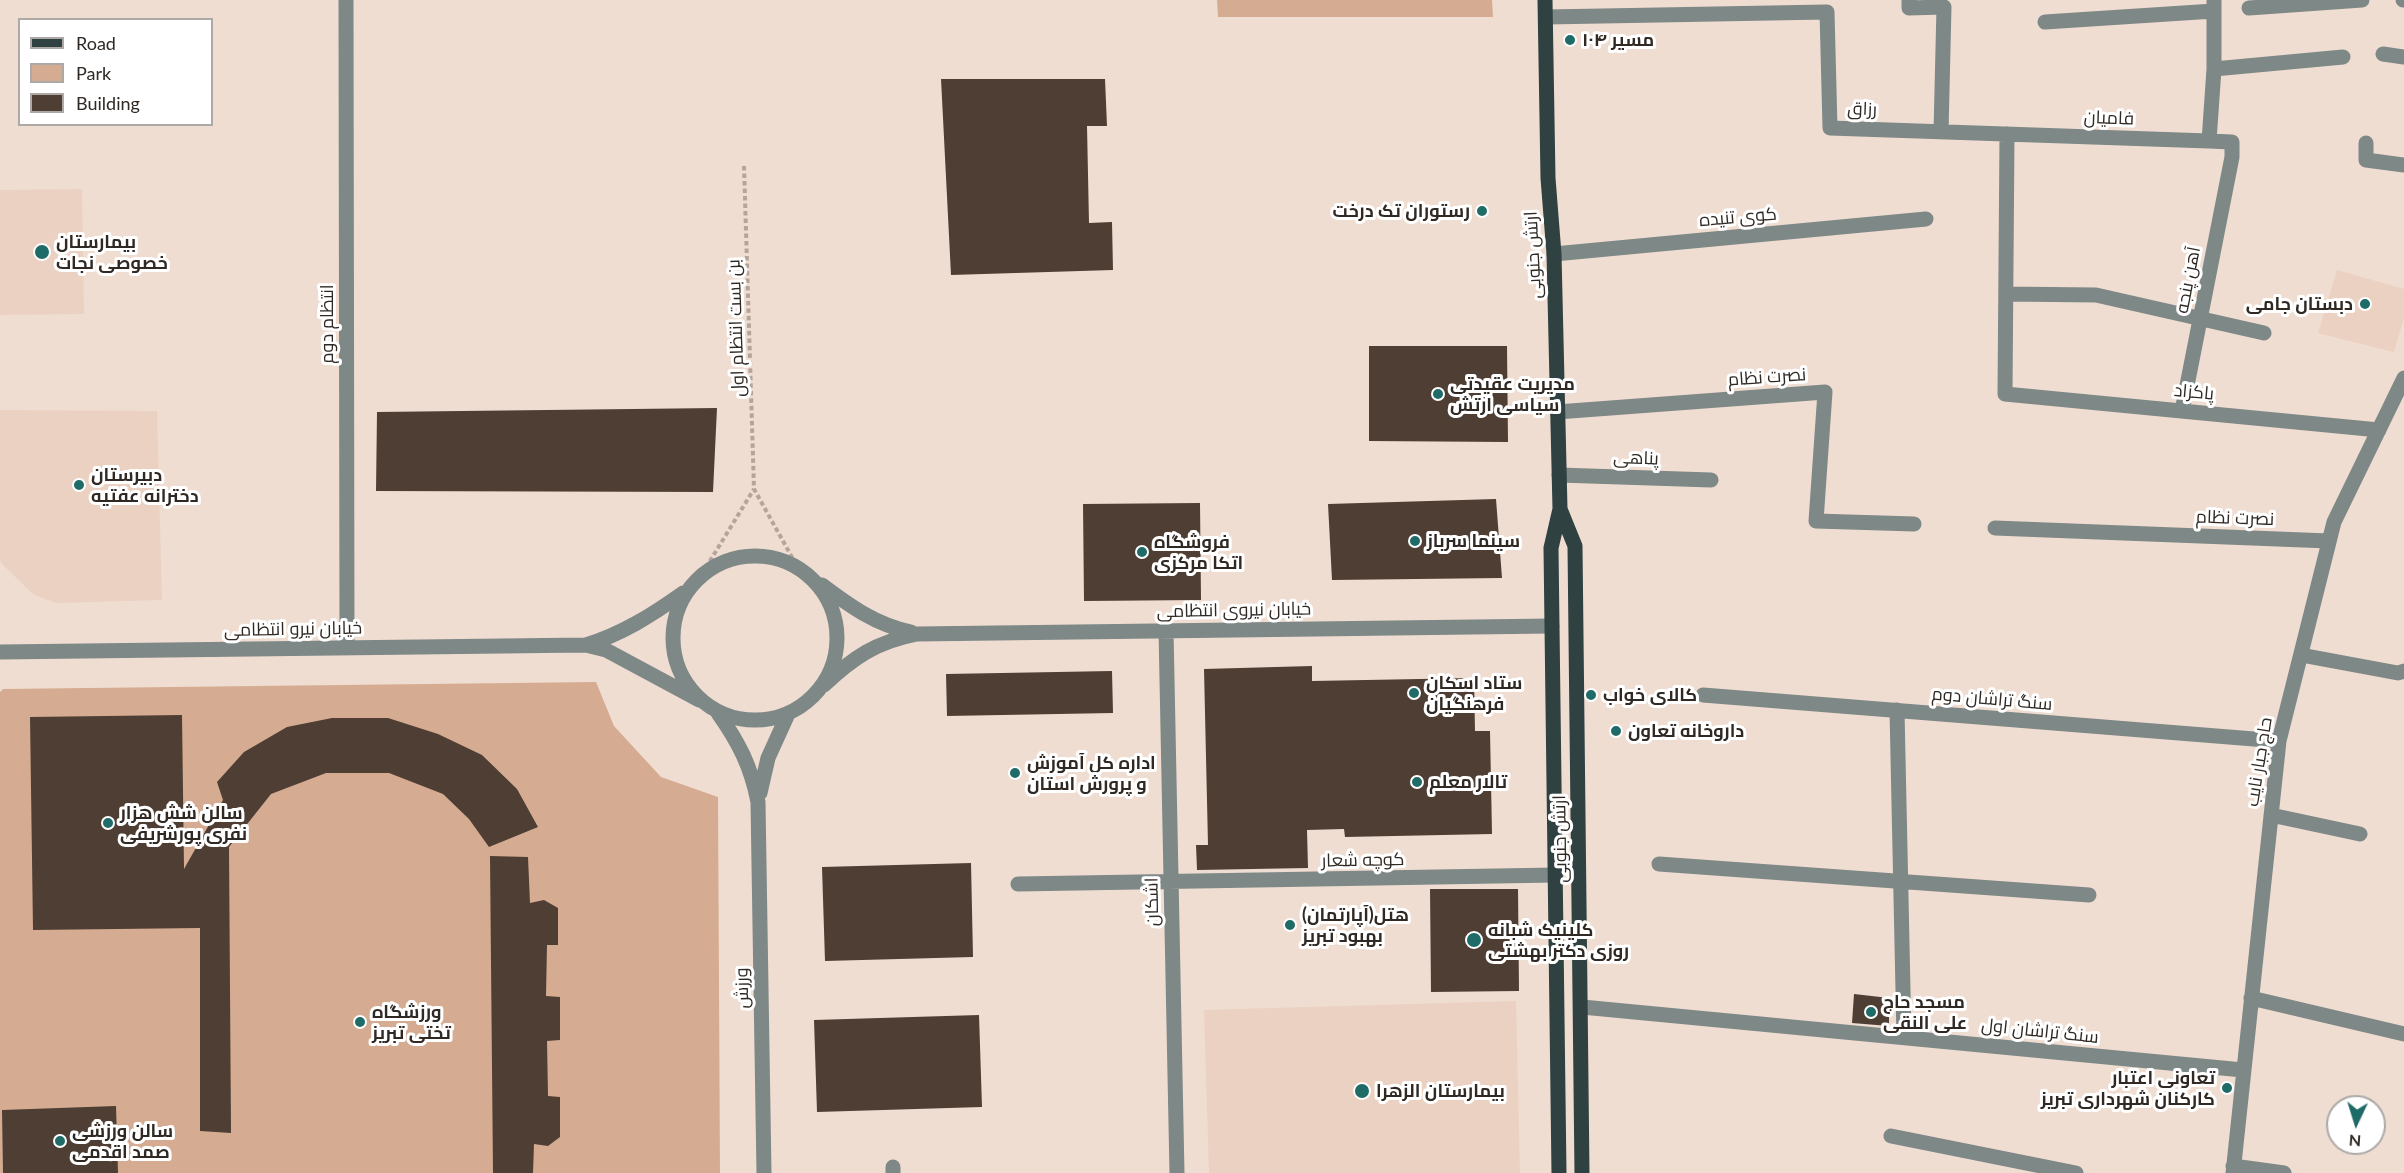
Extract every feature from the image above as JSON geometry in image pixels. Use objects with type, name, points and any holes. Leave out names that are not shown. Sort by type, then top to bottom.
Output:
[{"type":"main road","name":"ارتش جنوبی","points":[[1545,0],[1548,178],[1554,254],[1560,509],[1551,548],[1559,1173]]},
{"type":"main road","name":"ارتش جنوبی","points":[[1560,509],[1575,546],[1582,1007],[1582,1173]]},
{"type":"street","name":"انتظام دوم","points":[[346,0],[347,648]]},
{"type":"street","points":[[1909,0],[1909,8],[1944,7],[1941,132]]},
{"type":"street","points":[[2248,8],[2362,0]]},
{"type":"street","points":[[2045,22],[2214,6],[2214,69],[2209,141]]},
{"type":"street","name":"رزاق","points":[[1546,17],[1827,12],[1830,128],[2007,134]]},
{"type":"street","points":[[2384,54],[2404,57]]},
{"type":"street","points":[[2214,69],[2343,57]]},
{"type":"street","points":[[2007,134],[2006,294],[2096,295],[2264,333]]},
{"type":"street","name":"فامیان","points":[[2007,134],[2232,142],[2232,157]]},
{"type":"street","points":[[2366,143],[2366,160],[2404,165]]},
{"type":"street","name":"آهن پنجه","points":[[2182,411],[2232,157]]},
{"type":"street","name":"کوی تنیده","points":[[1554,254],[1926,219]]},
{"type":"street","name":"پاکزاد","points":[[2006,294],[2006,394],[2379,430]]},
{"type":"street","name":"حاج جبار نایب","points":[[2233,1170],[2279,741],[2334,522],[2404,378]]},
{"type":"street","name":"نصرت نظام","points":[[1557,412],[1825,392],[1816,521],[1914,524]]},
{"type":"street","name":"پناهی","points":[[1559,475],[1711,480]]},
{"type":"street","name":"نصرت نظام","points":[[1995,528],[2329,541]]},
{"type":"street","points":[[745,556],[768,557],[791,564],[804,573],[826,595],[835,616],[838,640],[834,663],[824,685],[808,702],[788,714],[765,720],[741,720],[718,713],[699,700],[684,682],[675,660],[671,636],[675,613],[686,592],[702,574],[722,562],[745,556]]},
{"type":"street","name":"خیابان نیروی انتظامی","points":[[804,573],[860,613],[895,629],[917,634],[1552,626]]},
{"type":"street","name":"خیابان نیرو انتظامی","points":[[586,645],[606,639],[645,620],[686,592]]},
{"type":"street","name":"اشکان","points":[[1166,630],[1177,1173]]},
{"type":"street","name":"خیابان نیروی انتظامی","points":[[824,685],[842,668],[880,644],[917,634]]},
{"type":"street","name":"خیابان نیرو انتظامی","points":[[0,652],[586,645],[606,650],[699,700]]},
{"type":"street","points":[[2301,655],[2398,673],[2404,671]]},
{"type":"street","name":"سنگ تراشان دوم","points":[[1703,694],[2279,741]]},
{"type":"street","points":[[1897,710],[1904,1037]]},
{"type":"street","name":"ورزش","points":[[718,713],[745,756],[753,775],[758,802],[764,1173]]},
{"type":"street","name":"ورزش","points":[[758,802],[768,758],[788,714]]},
{"type":"street","points":[[2271,815],[2361,834]]},
{"type":"street","points":[[1659,864],[2089,895]]},
{"type":"street","name":"کوچه شعار","points":[[1018,884],[1556,875]]},
{"type":"street","points":[[2251,998],[2404,1034]]},
{"type":"street","name":"سنگ تراشان اول","points":[[1582,1007],[2243,1071]]},
{"type":"street","points":[[1891,1136],[2076,1173]]},
{"type":"street","points":[[2233,1170],[2284,1173]]},
{"type":"path","name":"بن بست انتظام اول","points":[[744,165],[754,489]]},
{"type":"path","points":[[702,574],[754,489],[804,573]]},
{"type":"shaded area","name":"بیمارستان خصوصی نجات","points":[[82,189],[84,314],[0,315],[0,190]]},
{"type":"shaded area","name":"دبستان جامی","points":[[2337,270],[2404,289],[2404,318],[2394,352],[2318,333]]},
{"type":"shaded area","name":"دبیرستان دخترانه عفتیه","points":[[0,410],[157,411],[162,600],[56,603],[34,595],[2,564],[0,560]]},
{"type":"shaded area","name":"بیمارستان الزهرا","points":[[1516,1001],[1520,1173],[1209,1173],[1204,1010]]},
{"type":"green space","points":[[1217,0],[1492,0],[1493,17],[1218,17]]},
{"type":"green space","points":[[596,682],[614,726],[661,777],[718,797],[720,1173],[0,1173],[0,692],[3,689]]},
{"type":"building","points":[[941,79],[1105,79],[1107,126],[1087,126],[1089,223],[1112,222],[1113,270],[951,275]]},
{"type":"building","name":"مدیریت عقیدتی سیاسی ارتش","points":[[1369,346],[1507,346],[1508,442],[1369,441]]},
{"type":"building","points":[[717,408],[713,492],[376,491],[377,412]]},
{"type":"building","name":"سینما سرباز","points":[[1496,499],[1502,578],[1332,580],[1328,504]]},
{"type":"building","name":"فروشگاه اتکا مرکزی","points":[[1200,503],[1201,600],[1084,601],[1083,504]]},
{"type":"building","points":[[1312,666],[1312,681],[1474,678],[1475,731],[1490,731],[1492,834],[1345,837],[1344,829],[1307,830],[1308,868],[1197,870],[1196,845],[1208,845],[1204,669]]},
{"type":"building","points":[[1112,671],[1113,713],[947,716],[946,674]]},
{"type":"building","points":[[182,715],[184,869],[223,800],[217,782],[244,752],[287,727],[332,718],[388,718],[438,734],[482,755],[517,789],[538,827],[489,847],[469,819],[443,794],[389,773],[326,773],[271,794],[229,847],[231,1133],[200,1131],[200,928],[33,930],[30,717]]},
{"type":"building","points":[[490,856],[528,857],[530,903],[544,900],[558,908],[558,945],[547,945],[546,996],[560,997],[560,1040],[547,1041],[548,1096],[560,1097],[560,1137],[548,1146],[534,1144],[533,1173],[493,1173]]},
{"type":"building","points":[[971,863],[973,957],[825,961],[822,867]]},
{"type":"building","name":"کلینیک شبانه روزی دکتر بهشتی","points":[[1430,889],[1518,889],[1519,991],[1431,992]]},
{"type":"building","name":"مسجد حاج علی النقی","points":[[1854,994],[1889,998],[1889,1026],[1852,1023]]},
{"type":"building","points":[[979,1015],[982,1107],[817,1112],[814,1020]]},
{"type":"building","name":"سالن ورزشی صمد اقدمی","points":[[116,1106],[118,1173],[3,1173],[2,1110]]},
{"type":"place","name":"مسیر ۱۰۴","points":[[1570,40]]},
{"type":"place","name":"رستوران تک درخت","points":[[1482,211]]},
{"type":"place","name":"بیمارستان خصوصی نجات","points":[[42,252]]},
{"type":"place","name":"دبستان جامی","points":[[2365,304]]},
{"type":"place","name":"مدیریت عقیدتی سیاسی ارتش","points":[[1438,394]]},
{"type":"place","name":"دبیرستان دخترانه عفتیه","points":[[79,485]]},
{"type":"place","name":"سینما سرباز","points":[[1415,541]]},
{"type":"place","name":"فروشگاه اتکا مرکزی","points":[[1142,552]]},
{"type":"place","name":"ستاد اسکان فرهنگیان","points":[[1414,693]]},
{"type":"place","name":"کالای خواب","points":[[1591,695]]},
{"type":"place","name":"داروخانه تعاون","points":[[1616,731]]},
{"type":"place","name":"اداره کل آموزش و پرورش استان","points":[[1015,773]]},
{"type":"place","name":"تالار معلم","points":[[1417,782]]},
{"type":"place","name":"سالن شش هزار نفری پورشریفی","points":[[108,823]]},
{"type":"place","name":"هتل(آپارتمان) بهبود تبریز","points":[[1290,925]]},
{"type":"place","name":"کلینیک شبانه روزی دکتر بهشتی","points":[[1474,940]]},
{"type":"place","name":"مسجد حاج علی النقی","points":[[1871,1012]]},
{"type":"place","name":"ورزشگاه تختی تبریز","points":[[360,1022]]},
{"type":"place","name":"تعاونی اعتبار کارکنان شهرداری تبریز","points":[[2227,1088]]},
{"type":"place","name":"بیمارستان الزهرا","points":[[1362,1091]]},
{"type":"place","name":"سالن ورزشی صمد اقدمی","points":[[60,1141]]}]
